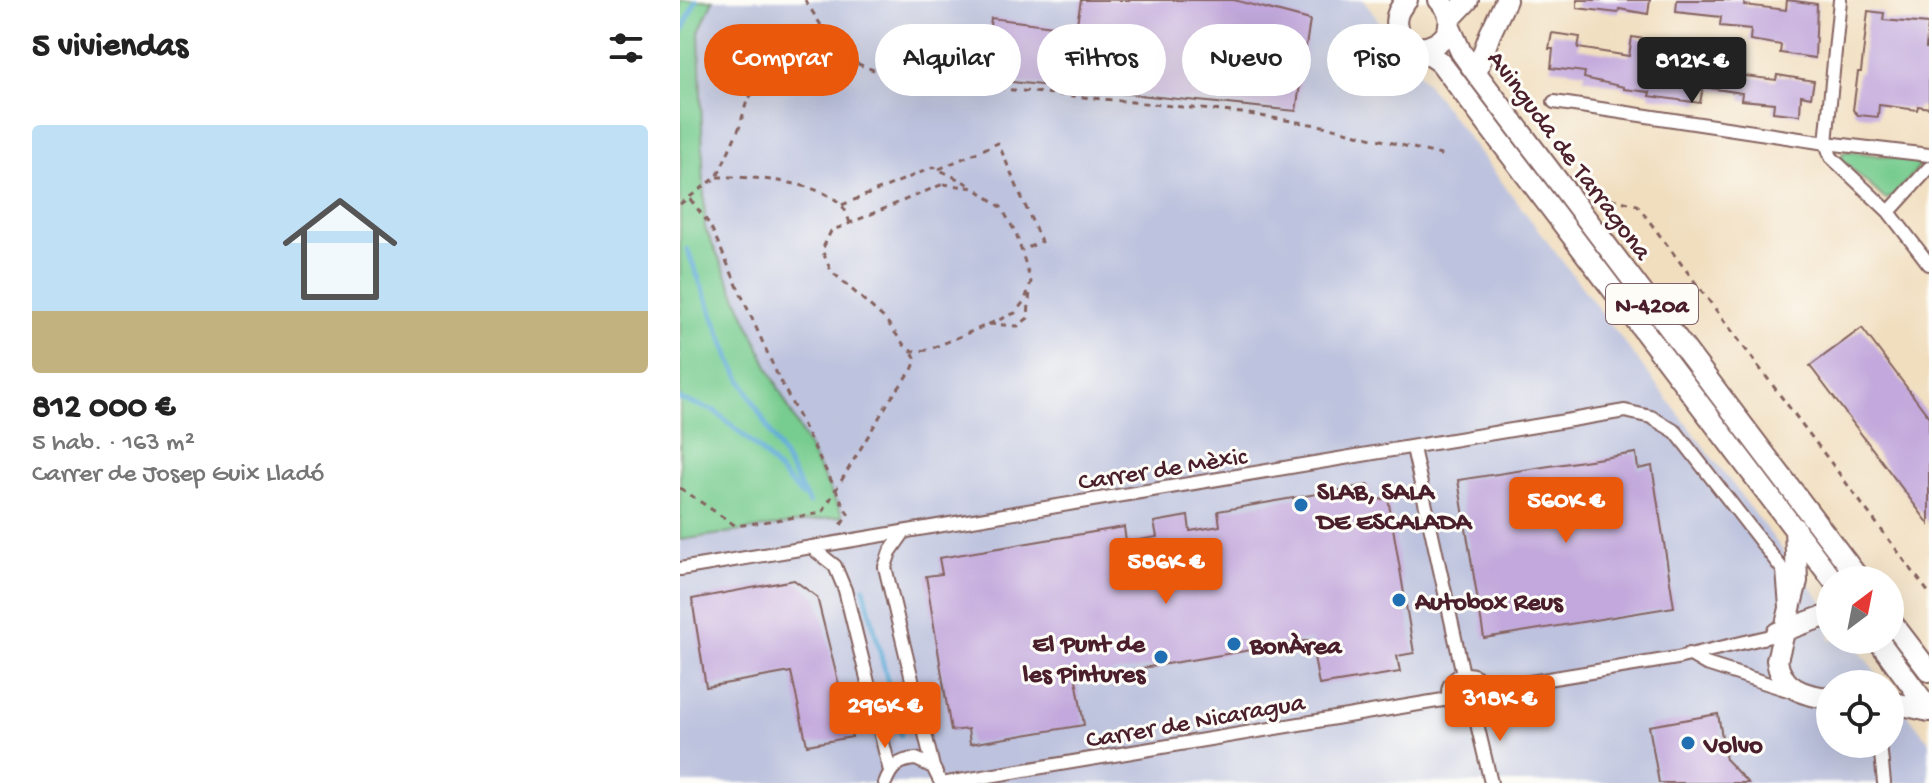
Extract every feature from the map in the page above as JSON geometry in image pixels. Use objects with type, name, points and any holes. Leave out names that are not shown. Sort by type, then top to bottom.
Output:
[{"type":"main road","name":"N-420a","points":[[1439,0],[1446,8],[1450,22]]},
{"type":"main road","points":[[1429,47],[1441,41],[1450,22],[1468,0]]},
{"type":"main road","points":[[1476,73],[1506,0]]},
{"type":"main road","name":"Avinguda de Tarragona","points":[[1450,22],[1461,52],[1476,73],[1849,566]]},
{"type":"main road","name":"Avinguda de Tarragona","points":[[1429,55],[1440,62],[1823,566]]},
{"type":"main road","points":[[1795,528],[1797,581],[1781,629],[1778,671],[1785,683],[1806,695],[1816,696]]},
{"type":"main road","points":[[1781,629],[1816,619]]},
{"type":"main road","points":[[1904,638],[1928,670]]},
{"type":"main road","points":[[1904,653],[1928,670]]},
{"type":"main road","points":[[1888,654],[1929,710]]},
{"type":"main road","points":[[1904,705],[1929,710]]},
{"type":"street","points":[[1840,0],[1826,143],[1831,157],[1889,212],[1929,264]]},
{"type":"street","points":[[1554,102],[1826,143],[1929,155]]},
{"type":"street","points":[[1889,212],[1929,168]]},
{"type":"street","name":"Carrer de Mèxic","points":[[680,569],[1625,411],[1651,417],[1676,432],[1783,570],[1781,629]]},
{"type":"street","points":[[1413,448],[1463,674]]},
{"type":"street","points":[[904,532],[890,552],[885,567],[933,767],[941,783]]},
{"type":"street","points":[[811,547],[835,566],[845,590],[887,777],[906,760],[916,759],[933,767]]},
{"type":"street","points":[[1486,689],[1689,654],[1781,629]]},
{"type":"street","points":[[1689,654],[1706,664],[1806,695]]},
{"type":"street","points":[[1463,674],[1475,675],[1486,689],[1483,704],[1474,711],[1457,709],[1449,699],[1451,683],[1463,674]]},
{"type":"street","name":"Carrer de Nicaragua","points":[[947,783],[1449,699]]},
{"type":"street","points":[[1474,711],[1491,783]]},
{"type":"street","points":[[1881,758],[1884,783]]},
{"type":"path","points":[[805,0],[820,24]]},
{"type":"path","points":[[859,64],[894,78],[1242,113],[1329,127],[1445,156]]},
{"type":"path","points":[[680,204],[717,177],[751,96]]},
{"type":"path","points":[[939,169],[998,143],[1041,242],[1022,250]]},
{"type":"path","points":[[842,205],[934,167],[975,188],[1001,207],[1022,250],[1031,282],[1028,318],[1018,326],[989,324]]},
{"type":"path","points":[[717,177],[740,176],[808,186],[842,205],[850,223]]},
{"type":"path","points":[[680,488],[736,526],[822,513],[916,360],[885,319],[831,271],[822,250],[831,231],[943,184],[975,188]]},
{"type":"path","points":[[1564,187],[1637,205],[1929,593]]},
{"type":"path","points":[[688,200],[710,225],[776,372],[848,514],[837,531],[839,542]]},
{"type":"path","points":[[912,351],[928,350],[1015,313],[1025,300],[1031,282]]},
{"type":"shaded area","points":[[713,0],[1363,0],[1381,24],[1327,24],[1327,96],[1429,96],[1429,86],[1816,594],[1816,654],[1862,654],[1874,670],[1816,670],[1816,758],[1904,758],[1904,709],[1929,742],[1929,783],[680,783],[680,540],[843,515],[771,373],[705,228],[699,32]]},
{"type":"green space","points":[[680,0],[713,0],[699,32],[705,228],[771,373],[843,516],[680,540]]},
{"type":"green space","points":[[1848,151],[1917,161],[1920,166],[1894,196],[1885,199],[1842,160],[1842,153]]},
{"type":"building","points":[[1081,0],[1234,0],[1310,20],[1309,24],[1182,24],[1182,96],[1298,96],[1296,111],[1149,96],[1166,96],[1166,24],[1077,24]]},
{"type":"building","points":[[1577,0],[1650,0],[1648,14],[1619,9],[1618,13],[1577,8]]},
{"type":"building","points":[[1677,0],[1745,0],[1744,5],[1786,10],[1787,0],[1817,4],[1815,58],[1780,53],[1781,45],[1750,40],[1751,29],[1720,26],[1721,17],[1676,12]]},
{"type":"building","points":[[1868,11],[1884,13],[1883,20],[1928,24],[1929,108],[1918,106],[1917,110],[1879,105],[1878,117],[1858,115],[1853,110]]},
{"type":"building","points":[[991,18],[1037,24],[1037,85],[1021,83],[1021,24],[990,24]]},
{"type":"building","points":[[1552,33],[1580,37],[1578,48],[1629,56],[1632,37],[1644,39],[1641,61],[1680,68],[1682,59],[1712,63],[1713,56],[1730,57],[1729,67],[1738,68],[1737,75],[1776,80],[1777,75],[1814,81],[1811,97],[1801,95],[1800,115],[1773,112],[1774,103],[1741,100],[1742,93],[1703,87],[1700,103],[1649,96],[1650,92],[1624,89],[1584,78],[1585,72],[1551,68],[1553,49],[1549,49]]},
{"type":"building","points":[[1862,328],[1929,417],[1929,524],[1810,366]]},
{"type":"building","points":[[1636,453],[1638,469],[1652,466],[1674,607],[1484,638],[1458,480]]},
{"type":"building","points":[[1369,485],[1372,501],[1388,498],[1414,653],[1397,656],[1400,672],[1319,685],[1311,640],[1076,679],[1084,725],[970,744],[968,729],[951,731],[926,576],[942,574],[939,558],[1124,527],[1126,542],[1157,537],[1154,522],[1188,516],[1190,531],[1220,526],[1218,511]]},
{"type":"building","points":[[794,580],[817,597],[852,737],[807,745],[791,672],[706,687],[692,599]]},
{"type":"building","name":"Volvo","points":[[1718,714],[1726,760],[1748,783],[1659,783],[1649,726]]},
{"type":"waterway","points":[[680,36],[696,0]]},
{"type":"waterway","points":[[687,249],[732,363],[809,503]]},
{"type":"waterway","points":[[680,399],[715,411],[757,447],[802,496]]},
{"type":"waterway","points":[[864,588],[901,735]]},
{"type":"place","name":"SLAB, SALA DE ESCALADA","points":[[1301,505]]},
{"type":"place","name":"Autobox Reus","points":[[1399,600]]},
{"type":"place","name":"BonÀrea","points":[[1234,644]]},
{"type":"place","name":"El Punt de les Pintures","points":[[1161,657]]},
{"type":"place","name":"Volvo","points":[[1688,743]]}]
